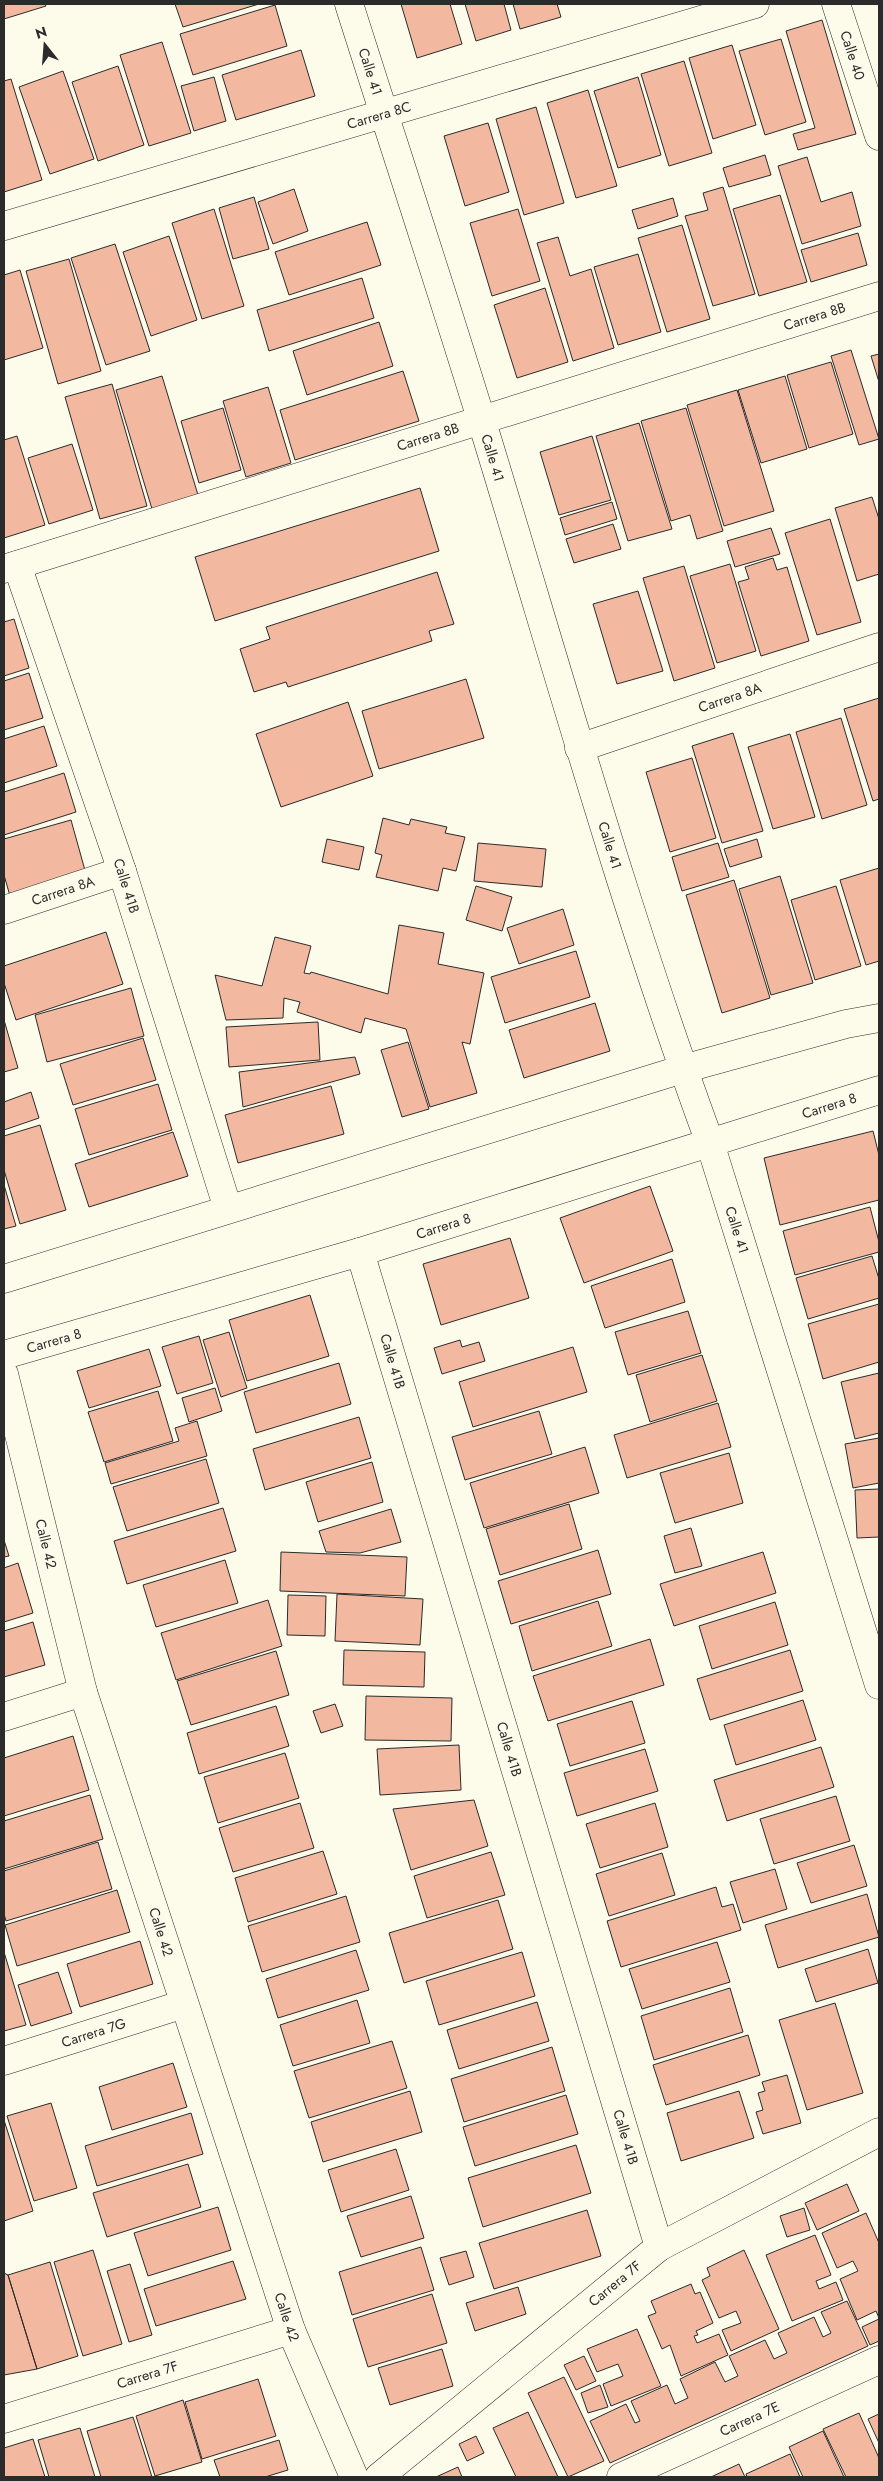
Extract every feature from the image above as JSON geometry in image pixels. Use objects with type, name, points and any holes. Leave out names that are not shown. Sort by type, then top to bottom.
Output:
[{"type":"street","name":"Calle 41","points":[[349,4],[481,420],[580,748],[683,1069],[710,1143],[879,1685]]},
{"type":"street","name":"Carrera 8C","points":[[4,226],[754,4]]},
{"type":"street","name":"Calle 40","points":[[836,4],[877,119]]},
{"type":"street","name":"Carrera 8B","points":[[10,567],[879,296]]},
{"type":"street","name":"Calle 41B","points":[[10,567],[122,871],[228,1208]]},
{"type":"street","name":"Carrera 8A","points":[[580,748],[879,648]]},
{"type":"street","name":"Carrera 8A","points":[[4,910],[122,871]]},
{"type":"street","points":[[4,1279],[228,1208],[683,1069],[846,1024],[879,1018]]},
{"type":"street","name":"Carrera 8","points":[[4,1356],[360,1252],[879,1090]]},
{"type":"street","name":"Calle 41B","points":[[360,1252],[659,2246]]},
{"type":"street","name":"Calle 42","points":[[4,1374],[83,1692],[291,2330],[354,2477]]},
{"type":"street","points":[[4,1717],[83,1692]]},
{"type":"street","name":"Carrera 7G","points":[[4,2061],[184,2004]]},
{"type":"street","name":"Carrera 7F","points":[[379,2477],[659,2246],[879,2132]]},
{"type":"street","name":"Carrera 7F","points":[[4,2419],[291,2330]]},
{"type":"street","name":"Carrera 7E","points":[[621,2477],[879,2360]]},
{"type":"building","points":[[4,4],[45,4],[46,6],[4,19]]},
{"type":"building","points":[[175,4],[259,4],[183,27]]},
{"type":"building","points":[[401,4],[450,4],[462,44],[417,58]]},
{"type":"building","points":[[465,4],[504,4],[511,30],[476,41]]},
{"type":"building","points":[[513,4],[557,4],[561,17],[520,29]]},
{"type":"building","points":[[275,5],[287,46],[193,75],[180,34]]},
{"type":"building","points":[[822,20],[856,134],[798,150],[793,134],[815,128],[786,31]]},
{"type":"building","points":[[781,39],[806,122],[765,135],[739,51]]},
{"type":"building","points":[[162,42],[191,133],[149,146],[120,55]]},
{"type":"building","points":[[732,45],[756,125],[713,139],[689,58]]},
{"type":"building","points":[[301,50],[315,96],[236,120],[222,75]]},
{"type":"building","points":[[684,61],[712,153],[669,166],[641,74]]},
{"type":"building","points":[[118,66],[144,145],[98,161],[72,82]]},
{"type":"building","points":[[63,71],[94,159],[50,174],[19,87]]},
{"type":"building","points":[[214,77],[226,121],[194,131],[181,86]]},
{"type":"building","points":[[638,77],[661,155],[618,168],[594,91]]},
{"type":"building","points":[[11,79],[42,180],[4,192],[4,81]]},
{"type":"building","points":[[588,90],[617,186],[576,198],[547,103]]},
{"type":"building","points":[[536,107],[564,203],[524,215],[496,119]]},
{"type":"building","points":[[488,123],[509,192],[465,206],[444,136]]},
{"type":"building","points":[[765,155],[771,175],[729,187],[723,168]]},
{"type":"building","points":[[807,157],[821,202],[852,192],[861,226],[802,244],[778,166]]},
{"type":"building","points":[[723,187],[755,294],[713,306],[685,216],[708,210],[703,193]]},
{"type":"building","points":[[294,189],[308,231],[273,244],[258,202]]},
{"type":"building","points":[[780,195],[807,282],[759,296],[733,209]]},
{"type":"building","points":[[254,197],[269,249],[233,259],[219,208]]},
{"type":"building","points":[[673,198],[678,216],[638,229],[632,210]]},
{"type":"building","points":[[214,209],[244,306],[202,319],[172,223]]},
{"type":"building","points":[[518,209],[540,281],[492,296],[470,223]]},
{"type":"building","points":[[367,222],[381,265],[289,295],[275,252]]},
{"type":"building","points":[[682,225],[710,319],[667,332],[638,238]]},
{"type":"building","points":[[858,233],[867,265],[811,282],[801,250]]},
{"type":"building","points":[[169,236],[197,320],[151,336],[123,252]]},
{"type":"building","points":[[558,237],[570,276],[591,269],[614,348],[573,361],[537,243]]},
{"type":"building","points":[[115,244],[150,351],[106,365],[71,258]]},
{"type":"building","points":[[638,254],[661,332],[618,345],[594,267]]},
{"type":"building","points":[[69,259],[101,371],[58,384],[26,271]]},
{"type":"building","points":[[20,270],[43,348],[4,360],[4,275]]},
{"type":"building","points":[[362,278],[374,318],[269,351],[257,310]]},
{"type":"building","points":[[545,288],[568,362],[517,378],[494,305]]},
{"type":"building","points":[[379,322],[393,366],[307,395],[293,351]]},
{"type":"building","points":[[851,350],[879,439],[859,445],[831,356]]},
{"type":"building","points":[[879,354],[879,382],[871,356]]},
{"type":"building","points":[[831,362],[853,434],[809,448],[787,375]]},
{"type":"building","points":[[403,371],[419,421],[295,460],[280,410]]},
{"type":"building","points":[[162,376],[198,495],[152,509],[116,390]]},
{"type":"building","points":[[785,376],[807,449],[761,463],[738,390]]},
{"type":"building","points":[[112,384],[147,506],[100,519],[65,397]]},
{"type":"building","points":[[268,387],[291,463],[246,477],[223,401]]},
{"type":"building","points":[[737,390],[774,511],[724,526],[687,405]]},
{"type":"building","points":[[223,408],[241,470],[199,483],[181,421]]},
{"type":"building","points":[[686,408],[723,531],[697,539],[690,515],[671,521],[641,421]]},
{"type":"building","points":[[639,423],[672,529],[628,541],[596,436]]},
{"type":"building","points":[[17,436],[45,525],[4,538],[4,440]]},
{"type":"building","points":[[592,436],[611,500],[559,515],[540,452]]},
{"type":"building","points":[[72,444],[93,510],[49,524],[28,458]]},
{"type":"building","points":[[420,488],[439,551],[215,621],[195,557]]},
{"type":"building","points":[[872,497],[879,519],[879,574],[857,581],[835,508]]},
{"type":"building","points":[[612,502],[617,519],[565,535],[560,518]]},
{"type":"building","points":[[830,519],[861,622],[817,635],[785,533]]},
{"type":"building","points":[[613,524],[621,549],[574,563],[566,539]]},
{"type":"building","points":[[771,528],[780,554],[735,567],[727,541]]},
{"type":"building","points":[[773,558],[777,570],[787,567],[809,641],[761,656],[738,582],[749,579],[745,567]]},
{"type":"building","points":[[730,564],[756,651],[717,663],[690,576]]},
{"type":"building","points":[[684,566],[715,668],[674,681],[643,578]]},
{"type":"building","points":[[437,572],[454,624],[429,631],[432,641],[288,687],[286,682],[254,692],[240,649],[270,639],[266,627]]},
{"type":"building","points":[[638,591],[663,671],[617,684],[593,604]]},
{"type":"building","points":[[14,619],[29,668],[4,676],[4,622]]},
{"type":"building","points":[[29,673],[43,718],[4,730],[4,681]]},
{"type":"building","points":[[466,679],[484,738],[379,769],[362,711]]},
{"type":"building","points":[[879,698],[879,799],[873,801],[844,709]]},
{"type":"building","points":[[348,702],[373,776],[281,807],[256,734]]},
{"type":"building","points":[[841,718],[867,805],[822,819],[796,732]]},
{"type":"building","points":[[44,726],[57,766],[4,783],[4,739]]},
{"type":"building","points":[[733,733],[763,831],[722,843],[692,746]]},
{"type":"building","points":[[790,734],[815,817],[773,829],[748,747]]},
{"type":"building","points":[[692,758],[716,838],[670,852],[646,772]]},
{"type":"building","points":[[64,773],[76,812],[4,835],[4,792]]},
{"type":"building","points":[[383,818],[409,825],[411,819],[447,827],[445,833],[465,837],[456,871],[443,868],[438,891],[376,877],[382,855],[375,853]]},
{"type":"building","points":[[71,820],[86,874],[10,896],[4,875],[4,839]]},
{"type":"building","points":[[327,839],[364,847],[359,870],[322,862]]},
{"type":"building","points":[[757,839],[762,857],[730,867],[724,849]]},
{"type":"building","points":[[478,843],[546,849],[542,887],[474,881]]},
{"type":"building","points":[[718,843],[729,877],[682,891],[672,857]]},
{"type":"building","points":[[879,868],[879,961],[866,965],[840,880]]},
{"type":"building","points":[[780,876],[813,983],[771,995],[739,889]]},
{"type":"building","points":[[734,880],[770,998],[722,1013],[686,895]]},
{"type":"building","points":[[476,886],[512,897],[502,931],[466,920]]},
{"type":"building","points":[[836,886],[861,966],[815,980],[791,900]]},
{"type":"building","points":[[563,909],[574,945],[519,964],[507,928]]},
{"type":"building","points":[[399,925],[444,933],[438,964],[484,973],[470,1044],[462,1042],[477,1093],[430,1107],[406,1029],[365,1018],[361,1033],[297,1012],[300,1002],[284,998],[283,1018],[226,1020],[215,975],[262,986],[275,937],[311,946],[304,973],[310,974],[311,972],[388,994]]},
{"type":"building","points":[[106,932],[123,984],[16,1020],[4,983],[4,966]]},
{"type":"building","points":[[576,951],[590,997],[505,1023],[491,977]]},
{"type":"building","points":[[131,988],[144,1036],[47,1062],[35,1015]]},
{"type":"building","points":[[595,1003],[610,1051],[524,1078],[509,1030]]},
{"type":"building","points":[[4,1020],[18,1068],[4,1072]]},
{"type":"building","points":[[318,1022],[320,1060],[229,1067],[226,1027]]},
{"type":"building","points":[[143,1038],[156,1080],[73,1105],[60,1064]]},
{"type":"building","points":[[408,1042],[429,1109],[402,1117],[381,1050]]},
{"type":"building","points":[[355,1057],[360,1074],[243,1107],[239,1072]]},
{"type":"building","points":[[158,1084],[172,1130],[89,1155],[75,1109]]},
{"type":"building","points":[[331,1086],[344,1134],[238,1163],[225,1115]]},
{"type":"building","points":[[31,1092],[39,1118],[4,1130],[4,1102]]},
{"type":"building","points":[[40,1125],[66,1210],[20,1224],[4,1170],[4,1136]]},
{"type":"building","points":[[873,1131],[879,1155],[879,1200],[780,1225],[764,1158]]},
{"type":"building","points":[[173,1132],[188,1176],[89,1207],[75,1164]]},
{"type":"building","points":[[4,1185],[16,1226],[4,1229]]},
{"type":"building","points":[[650,1186],[673,1251],[584,1283],[560,1218]]},
{"type":"building","points":[[870,1207],[879,1242],[879,1252],[795,1275],[783,1231]]},
{"type":"building","points":[[510,1238],[529,1298],[441,1325],[423,1264]]},
{"type":"building","points":[[872,1256],[879,1279],[879,1298],[808,1319],[796,1278]]},
{"type":"building","points":[[672,1259],[685,1302],[605,1328],[591,1286]]},
{"type":"building","points":[[310,1295],[329,1356],[247,1381],[229,1320]]},
{"type":"building","points":[[879,1304],[879,1362],[823,1379],[808,1324]]},
{"type":"building","points":[[688,1311],[701,1353],[628,1375],[615,1332]]},
{"type":"building","points":[[229,1332],[247,1388],[221,1397],[203,1340]]},
{"type":"building","points":[[199,1336],[213,1383],[177,1394],[162,1347]]},
{"type":"building","points":[[460,1340],[462,1347],[479,1342],[485,1361],[442,1374],[434,1348]]},
{"type":"building","points":[[573,1347],[587,1392],[473,1427],[459,1382]]},
{"type":"building","points":[[149,1349],[161,1386],[89,1408],[77,1371]]},
{"type":"building","points":[[702,1355],[717,1401],[650,1422],[636,1375]]},
{"type":"building","points":[[339,1363],[351,1404],[256,1433],[244,1392]]},
{"type":"building","points":[[879,1373],[879,1433],[855,1439],[841,1382]]},
{"type":"building","points":[[215,1388],[222,1411],[189,1422],[182,1398]]},
{"type":"building","points":[[158,1391],[173,1441],[104,1462],[88,1412]]},
{"type":"building","points":[[718,1403],[731,1447],[627,1478],[614,1435]]},
{"type":"building","points":[[539,1411],[552,1454],[465,1480],[452,1437]]},
{"type":"building","points":[[359,1417],[371,1458],[265,1490],[253,1449]]},
{"type":"building","points":[[197,1421],[207,1456],[111,1484],[105,1463],[179,1441],[175,1428]]},
{"type":"building","points":[[879,1438],[879,1483],[853,1488],[845,1444]]},
{"type":"building","points":[[585,1447],[599,1493],[484,1528],[470,1483]]},
{"type":"building","points":[[729,1453],[743,1503],[675,1523],[660,1473]]},
{"type":"building","points":[[206,1459],[219,1503],[127,1531],[113,1487]]},
{"type":"building","points":[[372,1462],[383,1502],[318,1522],[306,1482]]},
{"type":"building","points":[[879,1489],[879,1537],[857,1538],[855,1490]]},
{"type":"building","points":[[569,1504],[582,1549],[500,1575],[486,1529]]},
{"type":"building","points":[[223,1508],[236,1551],[127,1584],[114,1541]]},
{"type":"building","points":[[391,1509],[401,1542],[360,1553],[326,1552],[319,1531]]},
{"type":"building","points":[[691,1528],[702,1566],[675,1573],[664,1536]]},
{"type":"building","points":[[4,1540],[9,1556],[4,1557]]},
{"type":"building","points":[[598,1550],[611,1594],[511,1624],[498,1581]]},
{"type":"building","points":[[281,1552],[407,1557],[405,1596],[280,1591]]},
{"type":"building","points":[[763,1552],[776,1593],[674,1626],[660,1584]]},
{"type":"building","points":[[225,1560],[238,1603],[156,1627],[143,1585]]},
{"type":"building","points":[[18,1563],[33,1613],[4,1622],[4,1568]]},
{"type":"building","points":[[337,1594],[423,1599],[420,1645],[335,1641]]},
{"type":"building","points":[[288,1595],[326,1596],[325,1636],[287,1635]]},
{"type":"building","points":[[268,1600],[282,1646],[176,1680],[161,1633]]},
{"type":"building","points":[[598,1601],[612,1646],[532,1671],[519,1626]]},
{"type":"building","points":[[775,1602],[788,1645],[712,1669],[699,1626]]},
{"type":"building","points":[[33,1622],[45,1665],[4,1677],[4,1631]]},
{"type":"building","points":[[650,1639],[664,1685],[548,1721],[533,1676]]},
{"type":"building","points":[[344,1650],[425,1652],[424,1687],[343,1685]]},
{"type":"building","points":[[790,1650],[803,1691],[710,1720],[697,1679]]},
{"type":"building","points":[[276,1651],[289,1695],[191,1725],[177,1681]]},
{"type":"building","points":[[366,1696],[452,1698],[451,1741],[365,1740]]},
{"type":"building","points":[[803,1700],[816,1740],[736,1765],[724,1725]]},
{"type":"building","points":[[632,1701],[645,1743],[570,1766],[557,1724]]},
{"type":"building","points":[[335,1704],[343,1726],[321,1733],[313,1711]]},
{"type":"building","points":[[276,1706],[289,1746],[199,1774],[187,1733]]},
{"type":"building","points":[[73,1736],[89,1790],[4,1816],[4,1758]]},
{"type":"building","points":[[459,1745],[461,1790],[380,1795],[377,1749]]},
{"type":"building","points":[[821,1747],[834,1787],[727,1821],[714,1780]]},
{"type":"building","points":[[645,1749],[658,1791],[577,1816],[564,1773]]},
{"type":"building","points":[[285,1753],[299,1798],[218,1823],[204,1777]]},
{"type":"building","points":[[90,1795],[103,1839],[4,1869],[4,1821]]},
{"type":"building","points":[[836,1796],[850,1841],[774,1864],[760,1819]]},
{"type":"building","points":[[474,1800],[488,1846],[411,1870],[393,1809]]},
{"type":"building","points":[[300,1803],[314,1848],[233,1872],[219,1828]]},
{"type":"building","points":[[655,1803],[668,1847],[600,1868],[586,1824]]},
{"type":"building","points":[[98,1842],[112,1889],[6,1921],[4,1914],[4,1871]]},
{"type":"building","points":[[854,1845],[867,1886],[811,1903],[797,1863]]},
{"type":"building","points":[[323,1851],[337,1894],[248,1922],[235,1878]]},
{"type":"building","points":[[491,1852],[505,1895],[427,1918],[414,1876]]},
{"type":"building","points":[[662,1853],[675,1895],[609,1916],[596,1874]]},
{"type":"building","points":[[775,1869],[787,1909],[743,1923],[730,1882]]},
{"type":"building","points":[[716,1887],[722,1907],[733,1904],[741,1930],[621,1967],[607,1921]]},
{"type":"building","points":[[117,1890],[130,1932],[17,1966],[5,1925]]},
{"type":"building","points":[[867,1894],[879,1937],[778,1968],[765,1925]]},
{"type":"building","points":[[346,1896],[360,1942],[262,1972],[248,1926]]},
{"type":"building","points":[[498,1900],[513,1949],[404,1983],[389,1933]]},
{"type":"building","points":[[140,1941],[153,1984],[80,2007],[67,1964]]},
{"type":"building","points":[[717,1942],[730,1982],[642,2009],[629,1969]]},
{"type":"building","points":[[868,1949],[878,1983],[816,2002],[805,1969]]},
{"type":"building","points":[[356,1950],[369,1990],[278,2018],[266,1979]]},
{"type":"building","points":[[4,1952],[26,2025],[4,2031]]},
{"type":"building","points":[[522,1952],[535,1996],[439,2025],[426,1981]]},
{"type":"building","points":[[58,1972],[72,2013],[31,2026],[18,1985]]},
{"type":"building","points":[[730,1988],[743,2032],[654,2060],[641,2016]]},
{"type":"building","points":[[357,2000],[370,2043],[293,2066],[280,2025]]},
{"type":"building","points":[[537,2002],[549,2041],[459,2069],[447,2030]]},
{"type":"building","points":[[835,2003],[863,2093],[807,2110],[779,2020]]},
{"type":"building","points":[[748,2035],[760,2075],[666,2105],[653,2065]]},
{"type":"building","points":[[392,2041],[407,2088],[309,2118],[294,2071]]},
{"type":"building","points":[[552,2047],[565,2091],[464,2122],[451,2079]]},
{"type":"building","points":[[173,2063],[187,2107],[112,2130],[99,2087]]},
{"type":"building","points":[[787,2075],[801,2123],[763,2134],[756,2112],[763,2110],[758,2093],[765,2091],[762,2082]]},
{"type":"building","points":[[410,2091],[422,2132],[323,2162],[311,2122]]},
{"type":"building","points":[[739,2091],[754,2138],[681,2161],[667,2113]]},
{"type":"building","points":[[566,2095],[578,2134],[475,2166],[463,2127]]},
{"type":"building","points":[[51,2103],[77,2188],[34,2201],[7,2116]]},
{"type":"building","points":[[191,2113],[203,2154],[97,2186],[85,2146]]},
{"type":"building","points":[[4,2120],[33,2211],[4,2221]]},
{"type":"building","points":[[576,2145],[591,2193],[483,2227],[468,2178]]},
{"type":"building","points":[[396,2149],[409,2190],[341,2212],[328,2170]]},
{"type":"building","points":[[188,2164],[201,2207],[107,2237],[93,2193]]},
{"type":"building","points":[[847,2184],[859,2211],[817,2230],[805,2203]]},
{"type":"building","points":[[411,2196],[424,2238],[361,2257],[347,2216]]},
{"type":"building","points":[[218,2207],[231,2250],[148,2276],[134,2233]]},
{"type":"building","points":[[804,2208],[810,2230],[787,2237],[780,2216]]},
{"type":"building","points":[[587,2210],[601,2256],[494,2289],[479,2243]]},
{"type":"building","points":[[866,2213],[879,2243],[879,2318],[876,2311],[857,2320],[840,2279],[858,2271],[853,2261],[837,2268],[822,2233]]},
{"type":"building","points":[[815,2235],[831,2275],[816,2281],[819,2289],[836,2282],[843,2300],[792,2321],[766,2255]]},
{"type":"building","points":[[421,2247],[434,2290],[352,2315],[339,2272]]},
{"type":"building","points":[[93,2250],[122,2344],[83,2356],[54,2262]]},
{"type":"building","points":[[744,2250],[779,2329],[731,2351],[722,2330],[741,2323],[736,2311],[719,2318],[702,2280],[710,2276],[707,2268]]},
{"type":"building","points":[[466,2251],[474,2277],[449,2285],[440,2258]]},
{"type":"building","points":[[233,2261],[246,2299],[156,2326],[144,2289]]},
{"type":"building","points":[[50,2262],[78,2356],[37,2369],[8,2275]]},
{"type":"building","points":[[130,2264],[152,2335],[129,2342],[107,2271]]},
{"type":"building","points":[[4,2273],[8,2275],[37,2369],[4,2375]]},
{"type":"building","points":[[691,2284],[695,2294],[700,2292],[713,2323],[696,2331],[698,2335],[694,2336],[697,2343],[719,2334],[728,2355],[681,2376],[670,2345],[662,2349],[648,2316],[656,2313],[651,2301]]},
{"type":"building","points":[[518,2287],[526,2314],[475,2331],[466,2303]]},
{"type":"building","points":[[432,2294],[447,2343],[368,2367],[353,2319]]},
{"type":"building","points":[[847,2301],[868,2346],[610,2463],[590,2421],[626,2404],[635,2423],[640,2421],[631,2401],[667,2385],[675,2404],[688,2398],[680,2379],[715,2362],[725,2382],[738,2376],[729,2356],[765,2340],[774,2359],[787,2353],[778,2333],[814,2317],[823,2337],[831,2333],[821,2312]]},
{"type":"building","points":[[879,2319],[879,2341],[870,2345],[862,2327]]},
{"type":"building","points":[[637,2329],[661,2386],[611,2406],[603,2384],[623,2376],[618,2364],[597,2372],[587,2349]]},
{"type":"building","points":[[442,2349],[453,2386],[390,2405],[378,2368]]},
{"type":"building","points":[[584,2356],[596,2381],[576,2390],[564,2365]]},
{"type":"building","points":[[564,2377],[604,2461],[568,2477],[528,2393]]},
{"type":"building","points":[[258,2379],[276,2436],[202,2459],[185,2402]]},
{"type":"building","points":[[600,2385],[608,2407],[588,2413],[581,2393]]},
{"type":"building","points":[[183,2400],[202,2462],[155,2476],[136,2416]]},
{"type":"building","points":[[528,2412],[558,2477],[516,2477],[493,2428]]},
{"type":"building","points":[[859,2413],[879,2458],[879,2477],[846,2477],[823,2429]]},
{"type":"building","points":[[879,2414],[879,2443],[868,2419]]},
{"type":"building","points":[[133,2417],[152,2477],[101,2477],[87,2431]]},
{"type":"building","points":[[80,2428],[95,2477],[49,2477],[38,2440]]},
{"type":"building","points":[[823,2431],[844,2477],[803,2477],[789,2447]]},
{"type":"building","points":[[476,2436],[484,2453],[467,2461],[459,2444]]},
{"type":"building","points":[[33,2439],[45,2477],[4,2477],[4,2448]]},
{"type":"building","points":[[279,2440],[288,2470],[265,2477],[220,2477],[214,2460]]},
{"type":"building","points":[[790,2454],[800,2477],[747,2477],[746,2474]]},
{"type":"building","points":[[739,2464],[745,2477],[711,2477]]},
{"type":"building","points":[[458,2467],[462,2477],[436,2477]]}]
